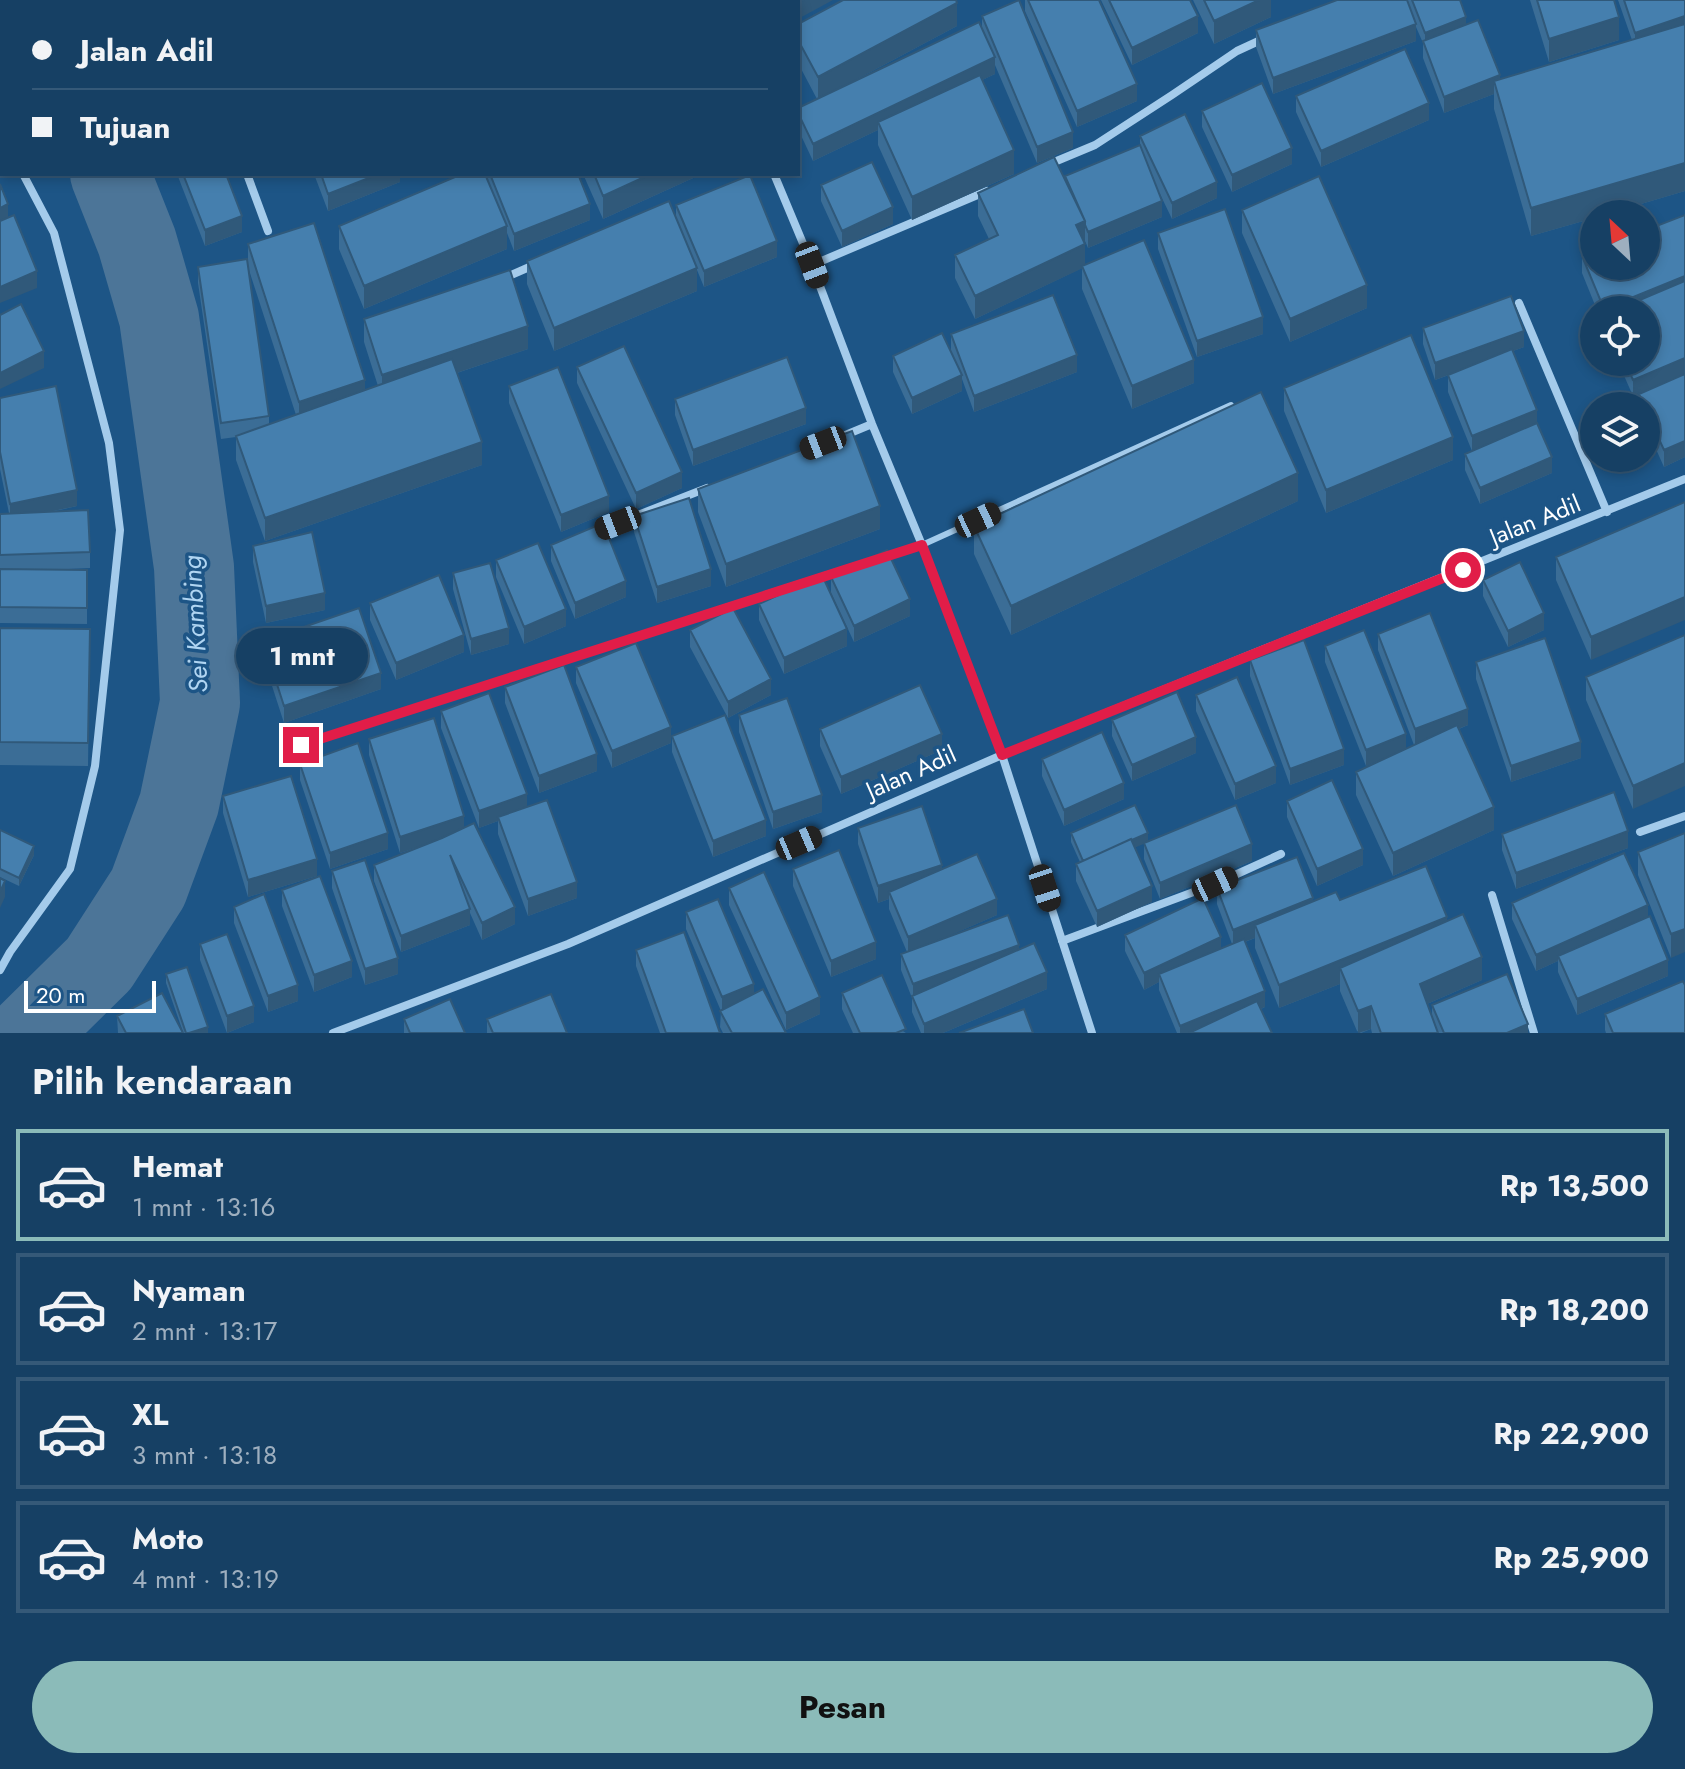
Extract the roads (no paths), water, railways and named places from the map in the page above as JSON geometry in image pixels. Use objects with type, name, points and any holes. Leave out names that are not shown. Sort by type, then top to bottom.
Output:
[{"type":"street","points":[[1038,169],[1095,145],[1237,51],[1265,38]]},
{"type":"street","points":[[0,970],[70,869],[95,766],[120,530],[109,443],[54,233],[24,176]]},
{"type":"street","points":[[248,176],[268,231]]},
{"type":"street","points":[[775,176],[1002,755],[1092,1033]]},
{"type":"street","points":[[812,265],[996,187]]},
{"type":"street","points":[[490,284],[549,259]]},
{"type":"street","points":[[1519,303],[1607,512]]},
{"type":"street","points":[[838,437],[872,424]]},
{"type":"street","name":"Jalan Adil","points":[[333,1033],[568,944],[1002,755],[1685,479]]},
{"type":"street","points":[[589,534],[721,483]]},
{"type":"street","points":[[876,560],[922,545]]},
{"type":"street","points":[[301,745],[861,565]]},
{"type":"street","points":[[1640,832],[1685,816]]},
{"type":"street","points":[[1062,941],[1215,884],[1281,854]]},
{"type":"street","points":[[1492,895],[1534,1033]]},
{"type":"lane","points":[[922,545],[1231,405]]},
{"type":"waterway","name":"Sei Kambing","points":[[29,1033],[99,964],[148,888],[179,804],[200,703],[194,567],[159,318],[137,242],[111,176]]}]
